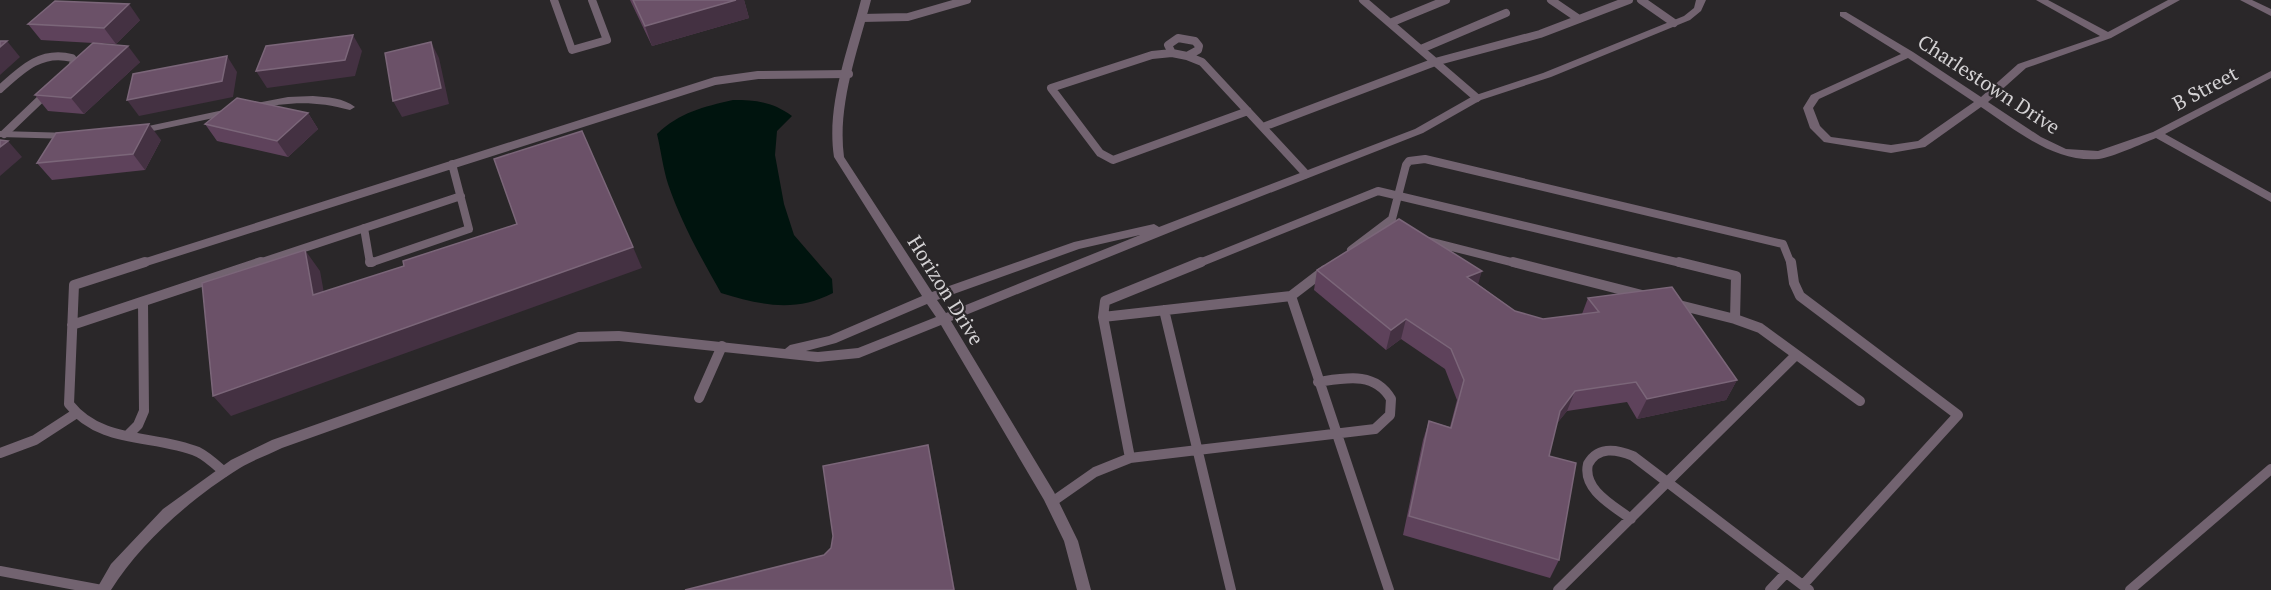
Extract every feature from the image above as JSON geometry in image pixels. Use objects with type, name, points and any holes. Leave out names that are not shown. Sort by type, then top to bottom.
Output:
[{"type":"street","name":"Horizon Drive","points":[[866,0],[836,134],[839,157],[944,320],[1052,502],[1071,541],[1084,590]]},
{"type":"street","points":[[103,590],[116,569],[168,513],[224,472],[277,444],[566,340],[604,335],[818,357],[859,353],[1184,222],[1419,131],[1477,98],[1547,75],[1694,14],[1701,0]]},
{"type":"street","points":[[2041,0],[2108,36]]},
{"type":"street","points":[[1910,54],[1815,97],[1808,108],[1815,128],[1828,140],[1891,149],[1921,144],[1980,103],[2022,66],[2108,36],[2175,0]]},
{"type":"street","points":[[2245,0],[2271,13]]},
{"type":"street","name":"Charlestown Drive","points":[[1843,14],[1910,54],[2037,139],[2064,152],[2099,155],[2157,134]]},
{"type":"street","name":"B Street","points":[[2157,134],[2271,74]]},
{"type":"street","points":[[129,133],[291,100],[327,100],[350,107]]},
{"type":"street","points":[[2,134],[86,135]]},
{"type":"street","points":[[2157,134],[2271,198]]},
{"type":"street","points":[[780,352],[832,340],[929,298],[1078,245],[1184,222]]},
{"type":"lane","points":[[554,0],[572,50],[607,40],[592,0]]},
{"type":"lane","points":[[862,18],[908,17],[968,0]]},
{"type":"lane","points":[[1363,0],[1477,98]]},
{"type":"lane","points":[[1390,23],[1446,0]]},
{"type":"lane","points":[[1551,0],[1579,19]]},
{"type":"lane","points":[[1263,127],[1435,62],[1540,34],[1629,0]]},
{"type":"lane","points":[[1641,0],[1674,23]]},
{"type":"lane","points":[[1421,50],[1506,13]]},
{"type":"lane","points":[[1172,53],[1168,48],[1170,42],[1178,38],[1189,38],[1195,40],[1199,46],[1196,53],[1187,56]]},
{"type":"lane","points":[[1248,111],[1113,160],[1100,153],[1051,88],[1152,55],[1172,53],[1187,56],[1202,62],[1248,111],[1263,127],[1306,174]]},
{"type":"lane","points":[[0,89],[32,61],[46,56],[72,58],[74,65],[63,78]]},
{"type":"lane","points":[[224,472],[201,453],[93,427],[75,414],[69,404],[74,285],[715,81],[758,75],[849,74]]},
{"type":"lane","points":[[2,134],[54,86]]},
{"type":"lane","points":[[1344,255],[1392,219],[1406,165],[1409,161],[1425,159],[1783,244],[1791,256],[1790,272],[1795,289],[1800,296],[1958,415],[1806,587],[1729,531],[1633,456],[1611,450],[1592,456],[1586,472],[1589,482],[1596,491],[1631,519]]},
{"type":"lane","points":[[364,228],[370,263],[469,229],[452,164]]},
{"type":"lane","points":[[1130,458],[1103,317],[1104,302],[1378,191],[1736,276],[1735,319]]},
{"type":"lane","points":[[72,325],[461,196]]},
{"type":"lane","points":[[1379,228],[1391,231]]},
{"type":"lane","points":[[1414,237],[1654,298]]},
{"type":"lane","points":[[1103,317],[1290,296],[1335,262]]},
{"type":"lane","points":[[1290,296],[1389,590]]},
{"type":"lane","points":[[1666,301],[1760,328],[1860,401]]},
{"type":"lane","points":[[127,436],[138,424],[144,411],[143,302]]},
{"type":"lane","points":[[1164,310],[1231,590]]},
{"type":"lane","points":[[699,398],[722,346]]},
{"type":"lane","points":[[1558,590],[1796,355]]},
{"type":"lane","points":[[1052,502],[1095,472],[1130,458],[1376,429],[1390,418],[1393,410],[1392,400],[1381,386],[1371,380],[1360,378],[1318,382]]},
{"type":"lane","points":[[0,453],[35,440],[75,414]]},
{"type":"lane","points":[[2130,590],[2271,469]]},
{"type":"lane","points":[[0,571],[103,590]]},
{"type":"lane","points":[[1770,590],[1786,573]]},
{"type":"shaded area","points":[[733,100],[764,103],[792,116],[777,131],[775,155],[784,204],[794,235],[832,279],[833,293],[805,303],[777,305],[721,293],[699,253],[668,184],[657,134],[683,115]]},
{"type":"building","points":[[633,0],[736,0],[645,26]]},
{"type":"building","points":[[55,1],[129,4],[104,28],[28,24]]},
{"type":"building","points":[[353,35],[345,60],[256,71],[266,46]]},
{"type":"building","points":[[431,42],[441,88],[393,101],[385,53]]},
{"type":"building","points":[[93,43],[128,46],[71,98],[35,95]]},
{"type":"building","points":[[227,56],[222,81],[127,100],[133,74]]},
{"type":"building","points":[[237,98],[308,113],[277,141],[205,124]]},
{"type":"building","points":[[149,124],[133,154],[37,163],[56,133]]},
{"type":"building","points":[[582,131],[633,247],[213,396],[202,283],[305,250],[313,295],[404,266],[403,261],[517,224],[494,159]]},
{"type":"building","points":[[0,140],[8,141],[0,147]]},
{"type":"building","points":[[1399,219],[1482,271],[1467,277],[1515,311],[1543,319],[1599,312],[1588,298],[1672,287],[1737,380],[1647,399],[1636,382],[1575,391],[1560,411],[1549,456],[1576,463],[1559,560],[1409,516],[1429,421],[1451,428],[1464,380],[1451,349],[1406,319],[1391,330],[1317,270]]},
{"type":"building","points":[[928,445],[954,590],[685,590],[824,555],[831,548],[833,536],[823,466]]}]
